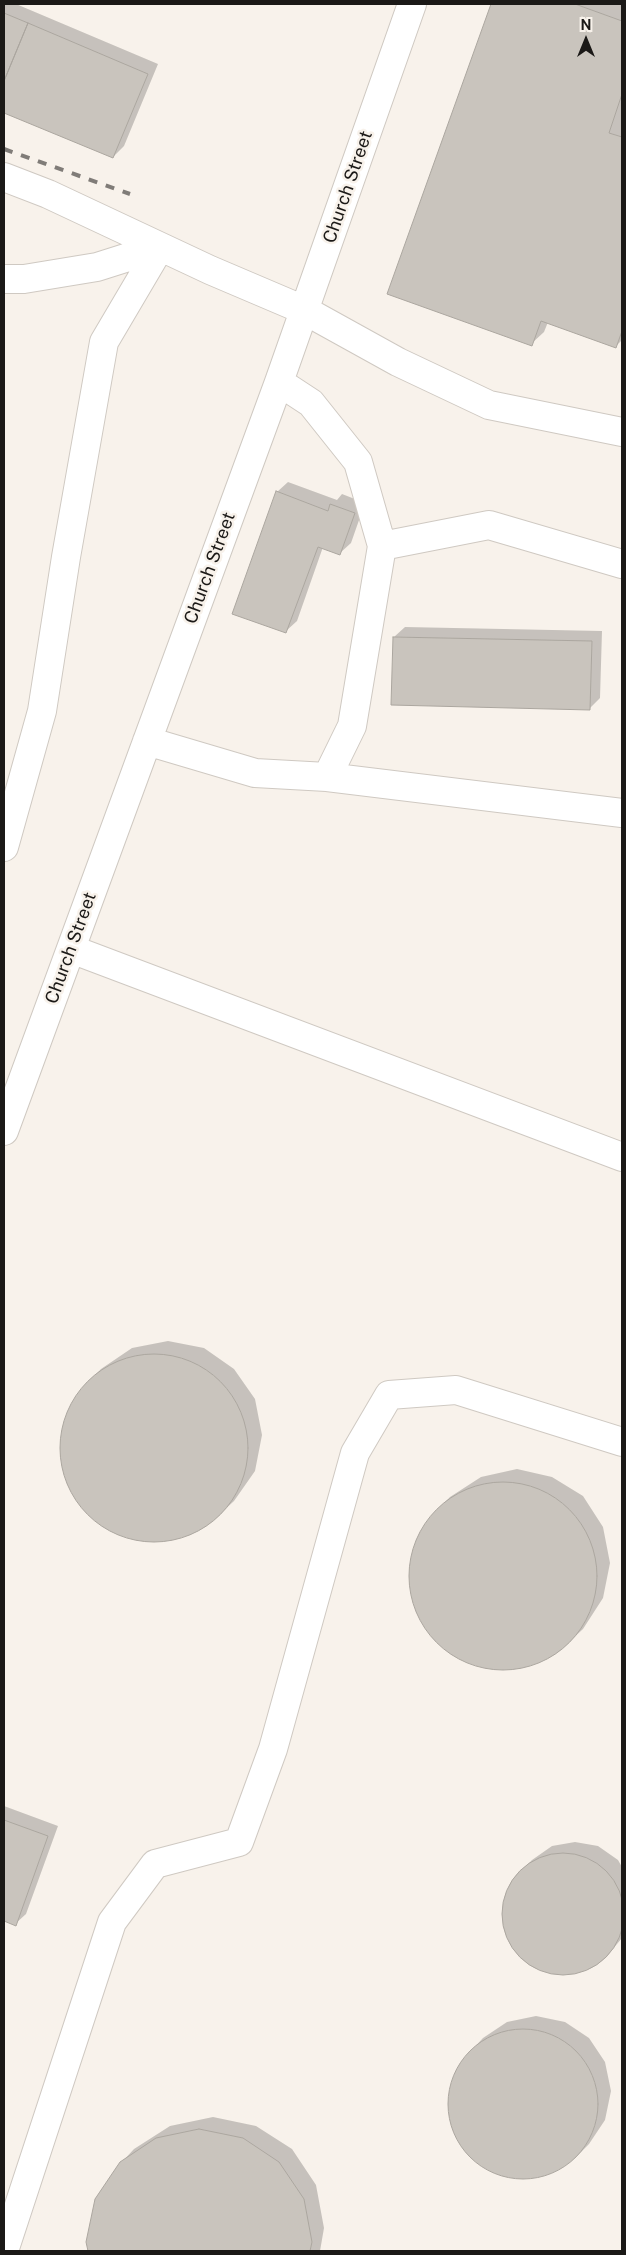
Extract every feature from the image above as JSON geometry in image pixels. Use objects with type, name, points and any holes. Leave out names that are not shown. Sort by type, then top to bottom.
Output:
[{"type":"street","name":"Church Street","points":[[4,1131],[279,382],[412,4]]},
{"type":"street","points":[[4,177],[48,194],[160,247],[304,310],[398,362],[489,405],[622,432]]},
{"type":"street","points":[[4,279],[24,279],[97,267],[160,247]]},
{"type":"street","points":[[4,847],[42,711],[66,557],[104,342],[160,247]]},
{"type":"street","points":[[279,382],[311,403],[358,462],[382,546],[352,726],[327,777]]},
{"type":"street","points":[[382,546],[489,525],[622,564]]},
{"type":"street","points":[[147,741],[255,774],[327,777],[622,813]]},
{"type":"street","points":[[71,948],[622,1157]]},
{"type":"street","points":[[4,2251],[112,1922],[155,1864],[239,1842],[273,1749],[355,1453],[389,1395],[456,1390],[622,1442]]},
{"type":"building","points":[[491,4],[575,4],[622,21],[622,94],[609,133],[622,137],[622,331],[616,348],[541,321],[532,346],[387,294]]},
{"type":"building","points":[[4,13],[28,23],[4,81]]},
{"type":"building","points":[[28,23],[148,74],[113,158],[4,113],[4,81]]},
{"type":"building","points":[[276,491],[328,511],[330,504],[355,513],[340,555],[318,547],[286,633],[232,614]]},
{"type":"building","points":[[393,637],[592,641],[590,710],[391,705]]},
{"type":"building","points":[[154,1354],[181,1358],[198,1365],[220,1382],[237,1404],[244,1421],[248,1448],[244,1475],[237,1492],[220,1514],[198,1531],[181,1538],[154,1542],[127,1538],[110,1531],[88,1514],[71,1492],[64,1475],[60,1448],[64,1421],[71,1404],[88,1382],[110,1365],[127,1358]]},
{"type":"building","points":[[503,1482],[521,1484],[539,1490],[555,1498],[569,1510],[581,1524],[589,1540],[595,1558],[597,1576],[595,1594],[589,1612],[581,1628],[569,1642],[555,1654],[539,1662],[521,1668],[503,1670],[485,1668],[467,1662],[451,1654],[437,1642],[425,1628],[417,1612],[411,1594],[409,1576],[411,1558],[417,1540],[425,1524],[437,1510],[451,1498],[467,1490],[485,1484]]},
{"type":"building","points":[[4,1820],[48,1836],[16,1926],[4,1921]]},
{"type":"building","points":[[563,1853],[575,1854],[586,1858],[606,1871],[619,1891],[623,1902],[623,1926],[619,1937],[606,1957],[586,1970],[575,1974],[563,1975],[551,1974],[540,1970],[520,1957],[507,1937],[503,1926],[502,1914],[503,1902],[507,1891],[520,1871],[540,1858],[551,1854]]},
{"type":"building","points":[[523,2029],[538,2030],[552,2035],[576,2051],[592,2075],[597,2089],[597,2119],[592,2133],[576,2157],[552,2173],[538,2178],[523,2179],[508,2178],[494,2173],[470,2157],[454,2133],[449,2119],[448,2104],[449,2089],[454,2075],[470,2051],[494,2035],[508,2030]]},
{"type":"building","points":[[199,2129],[243,2138],[279,2162],[304,2199],[312,2242],[310,2251],[88,2251],[86,2242],[95,2199],[120,2162],[156,2138]]},
{"type":"railway","points":[[4,149],[130,194]]}]
